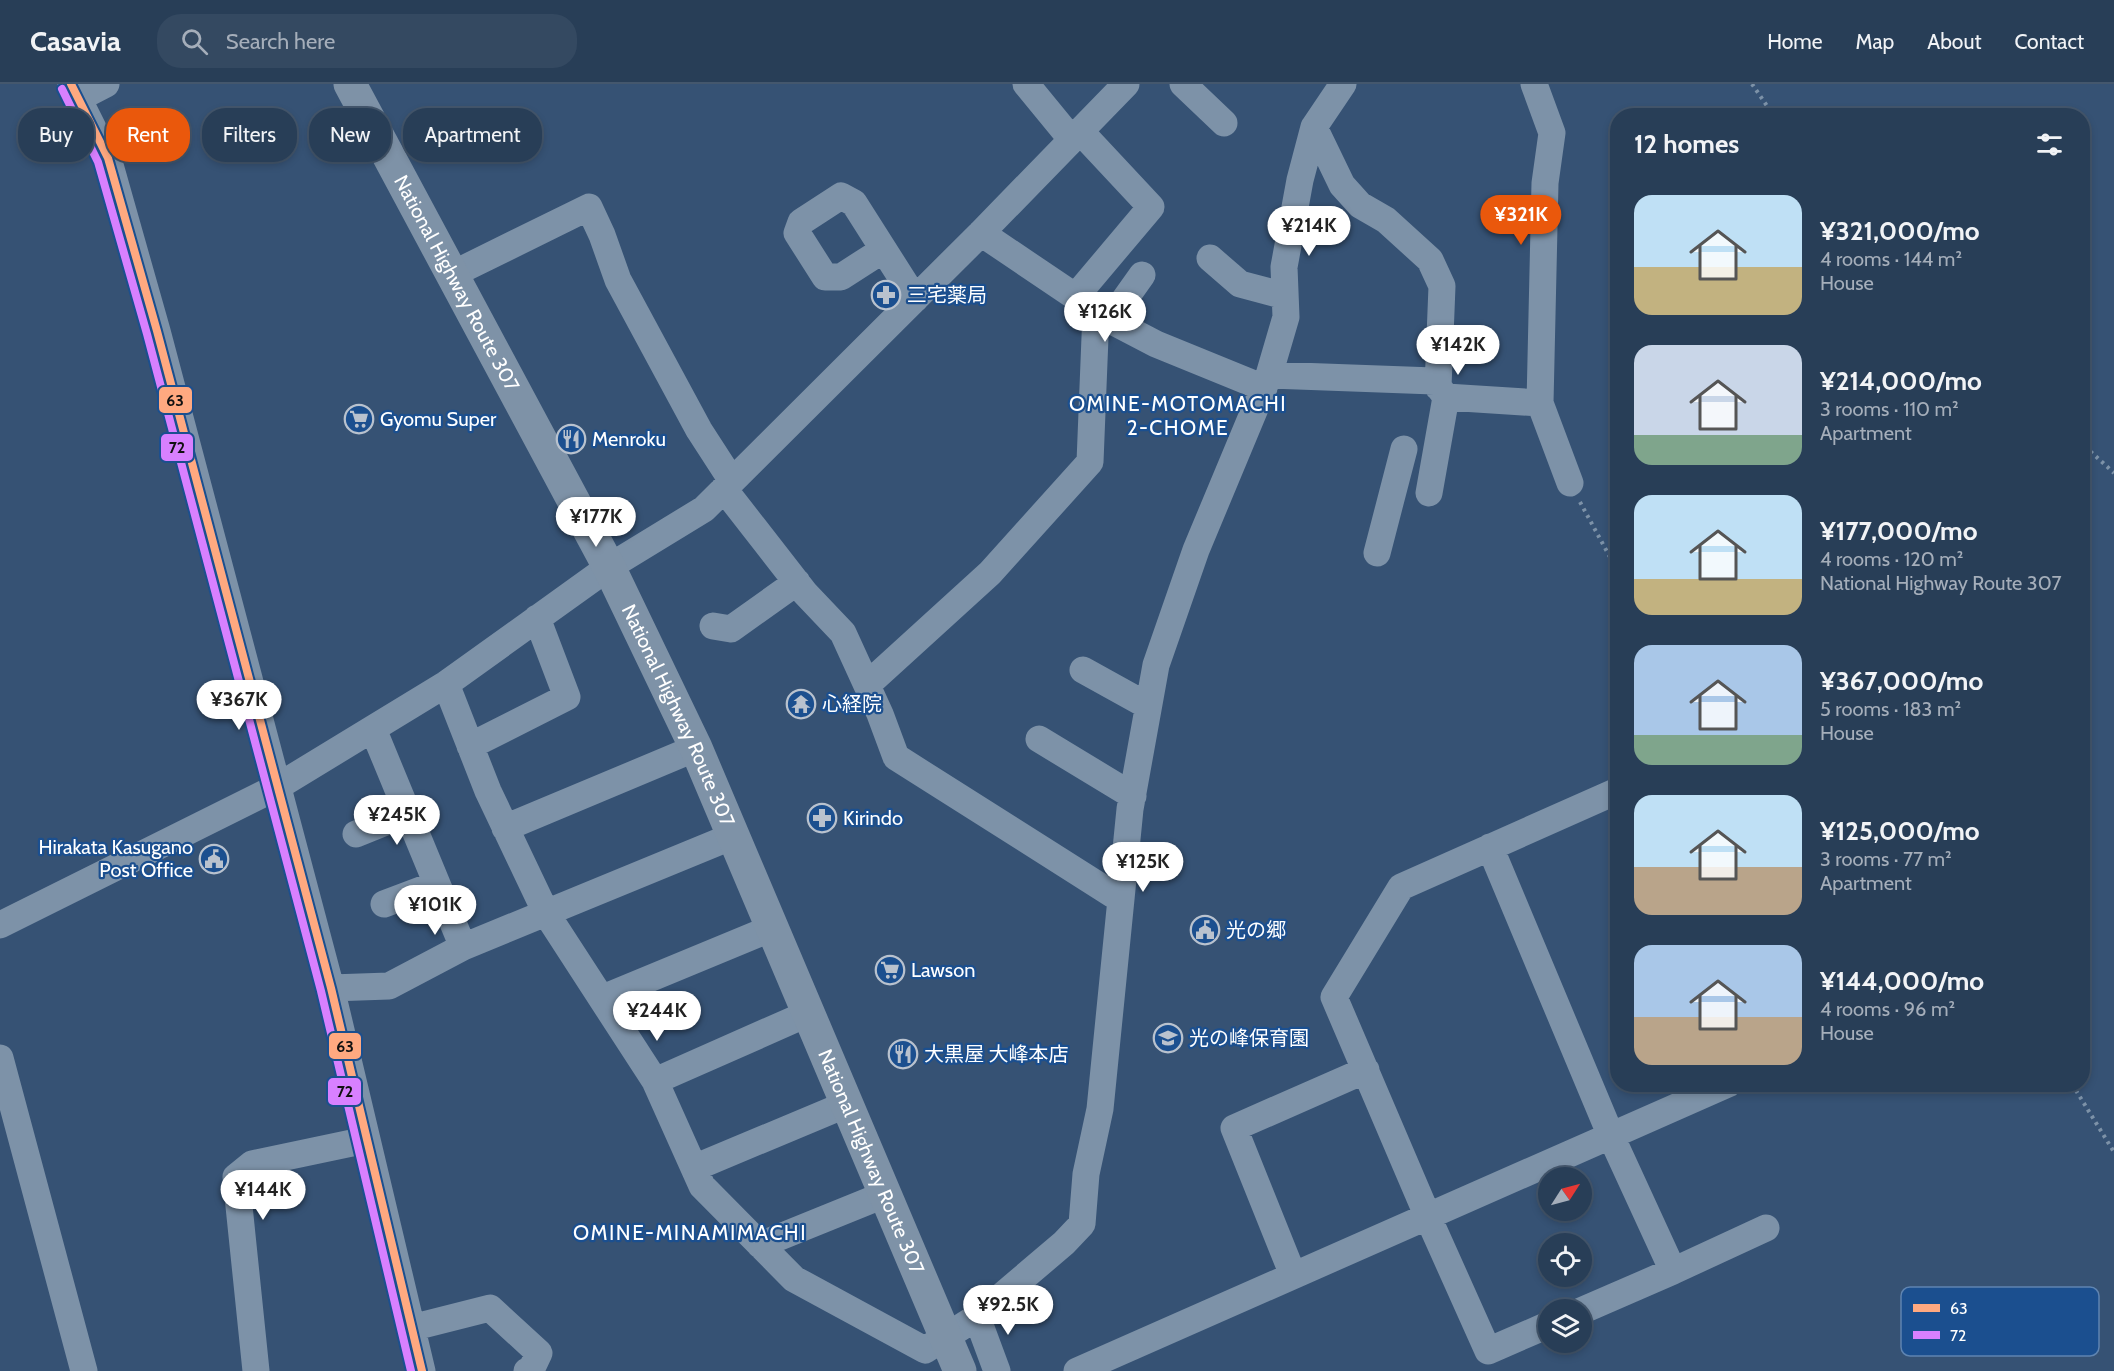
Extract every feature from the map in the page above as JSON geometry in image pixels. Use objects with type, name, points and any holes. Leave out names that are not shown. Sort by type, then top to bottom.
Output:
[{"type":"highway","name":"National Highway Route 307","points":[[350,84],[609,567],[696,748],[960,1371]]},
{"type":"street","points":[[106,84],[75,91],[108,158],[206,509],[331,988],[422,1371]]},
{"type":"street","points":[[867,685],[990,573],[1090,462],[1094,309],[1151,207],[1076,136],[1026,84]]},
{"type":"street","points":[[0,925],[277,787],[446,684],[609,567],[704,509],[981,233],[1126,84]]},
{"type":"street","points":[[1183,84],[1224,123]]},
{"type":"street","points":[[446,684],[488,791],[546,913],[655,1081],[702,1186],[794,1279],[925,1350],[977,1317],[1064,1243],[1082,1224],[1086,1174],[1100,1109],[1132,796],[1156,665],[1196,550],[1267,382],[1286,317],[1284,267],[1300,180],[1314,127],[1343,84]]},
{"type":"street","points":[[1534,84],[1552,133],[1545,183],[1540,404],[1570,483]]},
{"type":"street","points":[[1314,127],[1342,185],[1360,206],[1386,220],[1430,260],[1442,286],[1442,392],[1431,483],[1402,458],[1377,553]]},
{"type":"street","points":[[453,274],[590,207],[618,280],[728,485],[796,582],[843,633],[896,757],[1120,898]]},
{"type":"street","points":[[981,233],[1094,309],[1156,345],[1267,382],[1434,381],[1442,392],[1540,404]]},
{"type":"street","points":[[883,250],[915,299]]},
{"type":"street","points":[[1210,258],[1240,284],[1285,296]]},
{"type":"street","points":[[1094,309],[1142,275]]},
{"type":"street","points":[[713,626],[731,629],[796,582]]},
{"type":"street","points":[[470,746],[567,696],[537,618]]},
{"type":"street","points":[[1083,670],[1148,705]]},
{"type":"street","points":[[373,729],[463,947]]},
{"type":"street","points":[[1039,739],[1132,796]]},
{"type":"street","points":[[505,828],[696,748]]},
{"type":"street","points":[[1538,1329],[1488,1351],[1334,997],[1401,887],[1610,794]]},
{"type":"street","points":[[356,834],[408,813]]},
{"type":"street","points":[[331,988],[389,986],[463,947],[733,836]]},
{"type":"street","points":[[1491,847],[1611,1136],[1673,1272]]},
{"type":"street","points":[[384,904],[437,884]]},
{"type":"street","points":[[603,998],[772,928]]},
{"type":"street","points":[[655,1081],[808,1013]]},
{"type":"street","points":[[0,1058],[84,1371]]},
{"type":"street","points":[[1293,1275],[1234,1128],[1366,1070]]},
{"type":"street","points":[[1077,1371],[1710,1092]]},
{"type":"street","points":[[694,1167],[847,1104]]},
{"type":"street","points":[[256,1371],[236,1177],[252,1164],[366,1140]]},
{"type":"street","points":[[760,1245],[886,1194]]},
{"type":"street","points":[[1592,1306],[1673,1272],[1766,1228]]},
{"type":"street","points":[[411,1328],[490,1308],[539,1353],[531,1370],[527,1371]]},
{"type":"street","points":[[977,1317],[998,1371]]},
{"type":"path","points":[[1752,84],[1768,108]]},
{"type":"path","points":[[2090,451],[2114,473]]},
{"type":"path","points":[[1570,483],[1610,557]]},
{"type":"path","points":[[2077,1092],[2114,1152]]},
{"type":"transit line","name":"63","points":[[71,84],[108,158],[157,331],[331,988],[422,1371]]},
{"type":"transit line","name":"72","points":[[62,89],[98,162],[147,334],[321,991],[411,1371]]},
{"type":"place","name":"三宅薬局","points":[[886,295]]},
{"type":"place","name":"Gyomu Super","points":[[359,419]]},
{"type":"place","name":"Menroku","points":[[571,439]]},
{"type":"place","name":"心経院","points":[[801,704]]},
{"type":"place","name":"Kirindo","points":[[822,818]]},
{"type":"place","name":"Hirakata Kasugano Post Office","points":[[214,859]]},
{"type":"place","name":"光の郷","points":[[1205,930]]},
{"type":"place","name":"Lawson","points":[[890,970]]},
{"type":"place","name":"光の峰保育園","points":[[1168,1038]]},
{"type":"place","name":"大黒屋 大峰本店","points":[[903,1054]]},
{"type":"district","name":"OMINE-MOTOMACHI 2-CHOME","points":[[1178,415]]},
{"type":"district","name":"OMINE-MINAMIMACHI","points":[[690,1232]]}]
